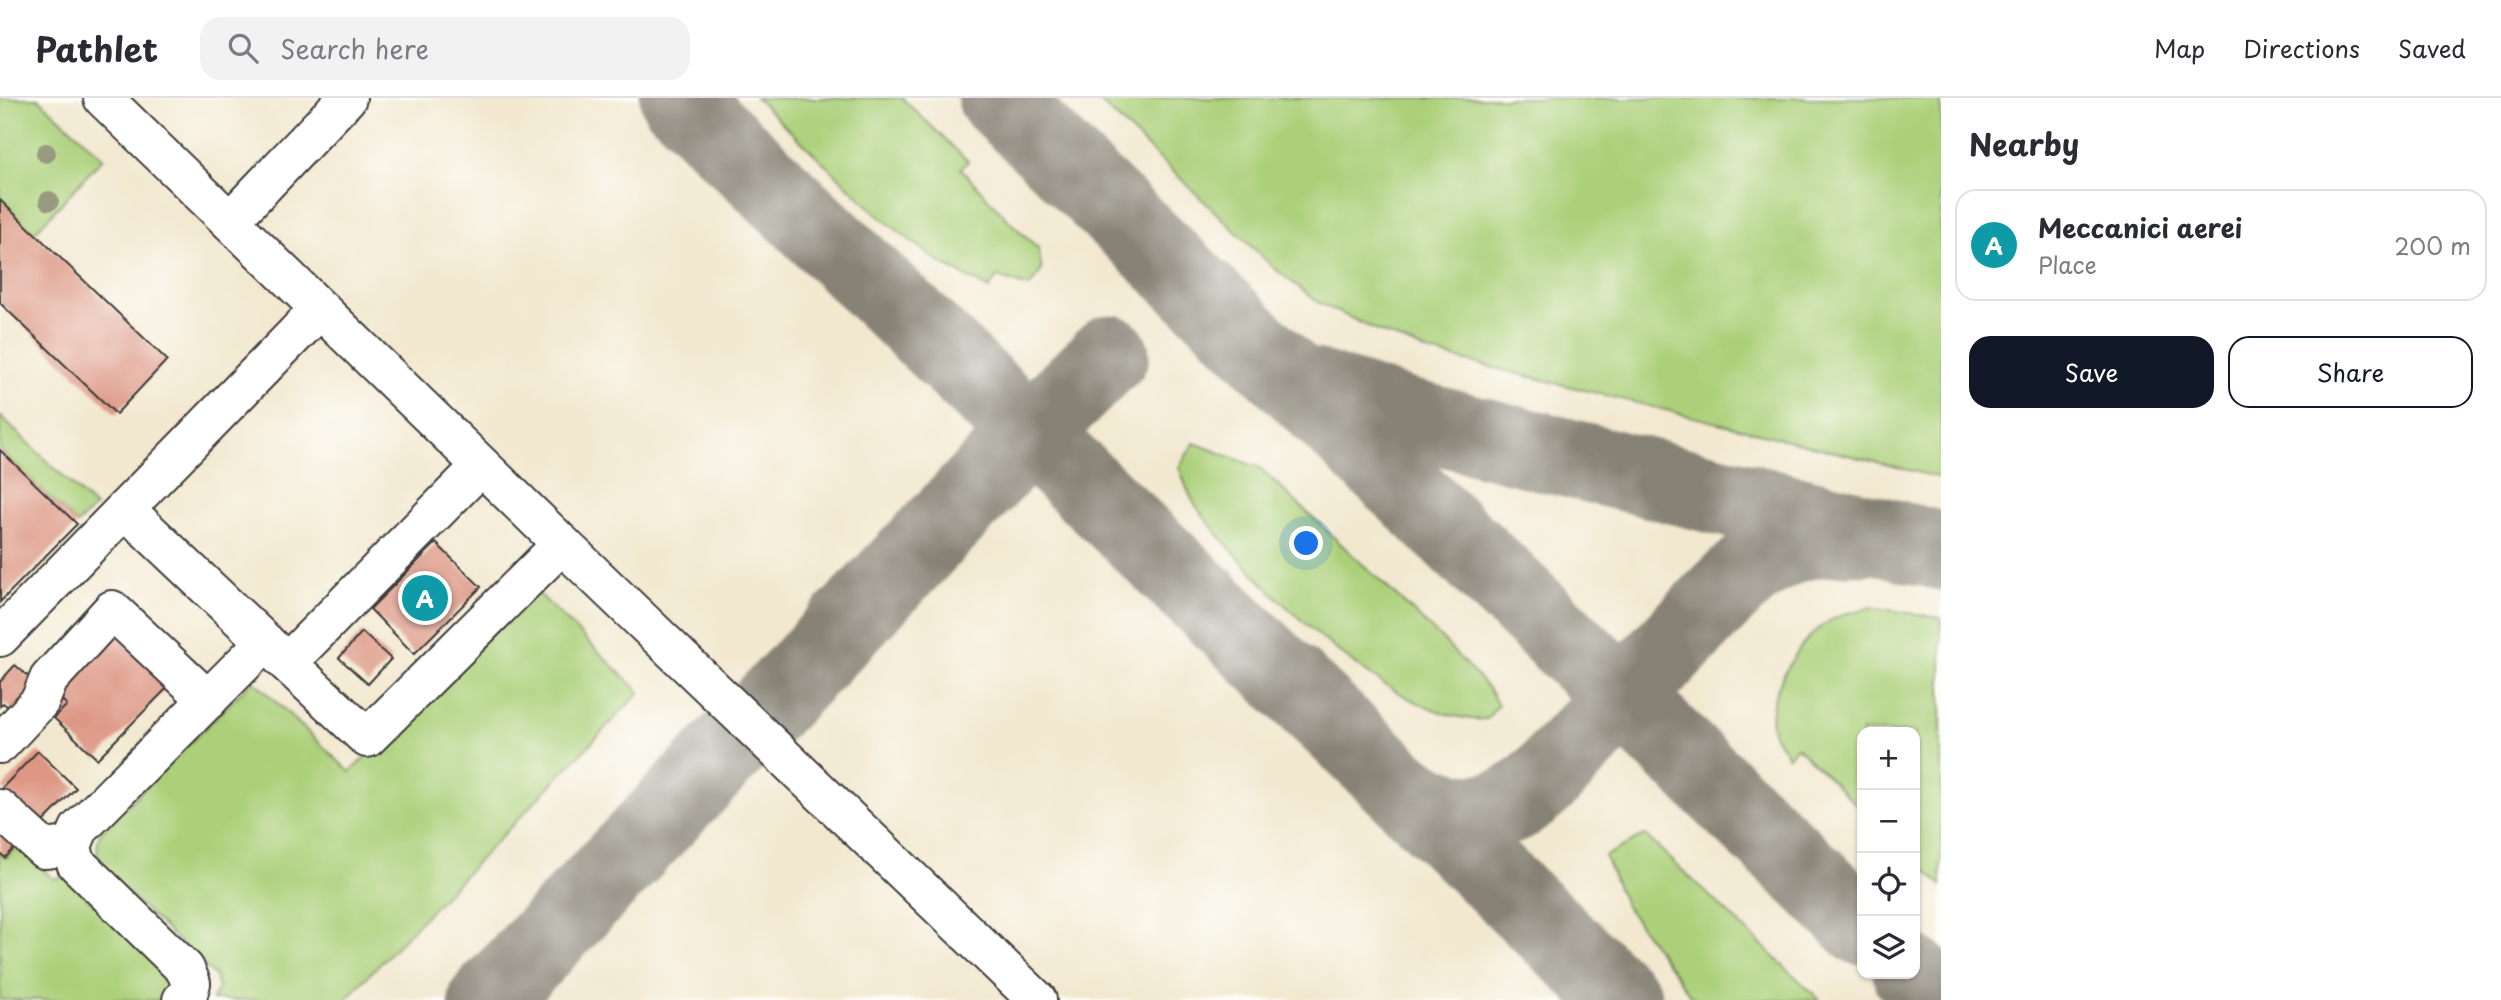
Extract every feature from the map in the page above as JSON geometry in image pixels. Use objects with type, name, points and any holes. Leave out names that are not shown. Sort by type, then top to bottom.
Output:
[{"type":"lane","points":[[103,98],[481,466],[1037,1000]]},
{"type":"lane","points":[[230,221],[347,98]]},
{"type":"lane","points":[[0,637],[320,309]]},
{"type":"lane","points":[[182,1000],[188,994],[191,983],[186,969],[76,863],[72,846],[79,829],[208,700],[276,652],[481,466]]},
{"type":"lane","points":[[125,509],[367,738],[562,544]]},
{"type":"lane","points":[[0,744],[40,701],[49,679],[111,610],[208,700]]},
{"type":"lane","points":[[0,809],[44,849],[72,846]]},
{"type":"green space","points":[[0,98],[38,98],[103,158],[34,233],[0,200]]},
{"type":"green space","points":[[756,98],[902,98],[968,161],[961,169],[1038,248],[1042,270],[1029,287],[997,277],[989,289],[939,262],[880,217]]},
{"type":"green space","points":[[1096,98],[1941,98],[1941,478],[1430,352],[1378,331],[1319,303],[1275,269]]},
{"type":"green space","points":[[0,416],[95,507],[77,524],[0,450]]},
{"type":"green space","points":[[1194,443],[1260,468],[1442,639],[1488,688],[1498,705],[1487,719],[1451,715],[1411,699],[1369,674],[1326,642],[1286,606],[1250,570],[1193,502],[1179,467]]},
{"type":"green space","points":[[535,590],[640,692],[345,1000],[212,1000],[218,988],[215,976],[111,877],[98,856],[100,833],[253,680],[350,772]]},
{"type":"green space","points":[[1872,607],[1941,618],[1941,885],[1920,865],[1920,727],[1857,727],[1857,805],[1797,747],[1788,757],[1774,734],[1773,706],[1792,660],[1812,634],[1828,622]]},
{"type":"green space","points":[[1645,835],[1820,1000],[1697,1000],[1688,992],[1625,905],[1605,856]]},
{"type":"green space","points":[[18,845],[53,879],[65,877],[175,978],[167,1000],[0,1000],[0,853],[6,858]]},
{"type":"building","points":[[0,200],[167,360],[116,414],[0,303]]},
{"type":"building","points":[[0,450],[77,524],[0,602]]},
{"type":"building","points":[[436,543],[481,587],[414,654],[370,609]]},
{"type":"building","points":[[113,630],[170,685],[97,759],[54,718],[67,705],[54,692]]},
{"type":"building","points":[[362,632],[391,659],[368,684],[339,658]]},
{"type":"building","points":[[15,665],[40,687],[16,713],[3,703],[0,706],[0,682]]},
{"type":"building","points":[[38,751],[76,788],[40,825],[2,788]]},
{"type":"building","points":[[0,828],[18,845],[5,858],[0,853]]},
{"type":"taxiway","points":[[679,98],[1623,1000]]},
{"type":"taxiway","points":[[997,98],[1857,921]]},
{"type":"taxiway","points":[[488,1000],[1030,433],[1110,354]]},
{"type":"taxiway","points":[[1310,387],[1404,417],[1941,551]]},
{"type":"taxiway","points":[[1398,785],[1434,806],[1461,813],[1488,812],[1513,803],[1543,781],[1718,599],[1754,567],[1780,550],[1799,542],[1863,536]]},
{"type":"taxiway","points":[[1917,979],[1939,1000]]},
{"type":"place","name":"Meccanici aerei","points":[[425,598]]}]
